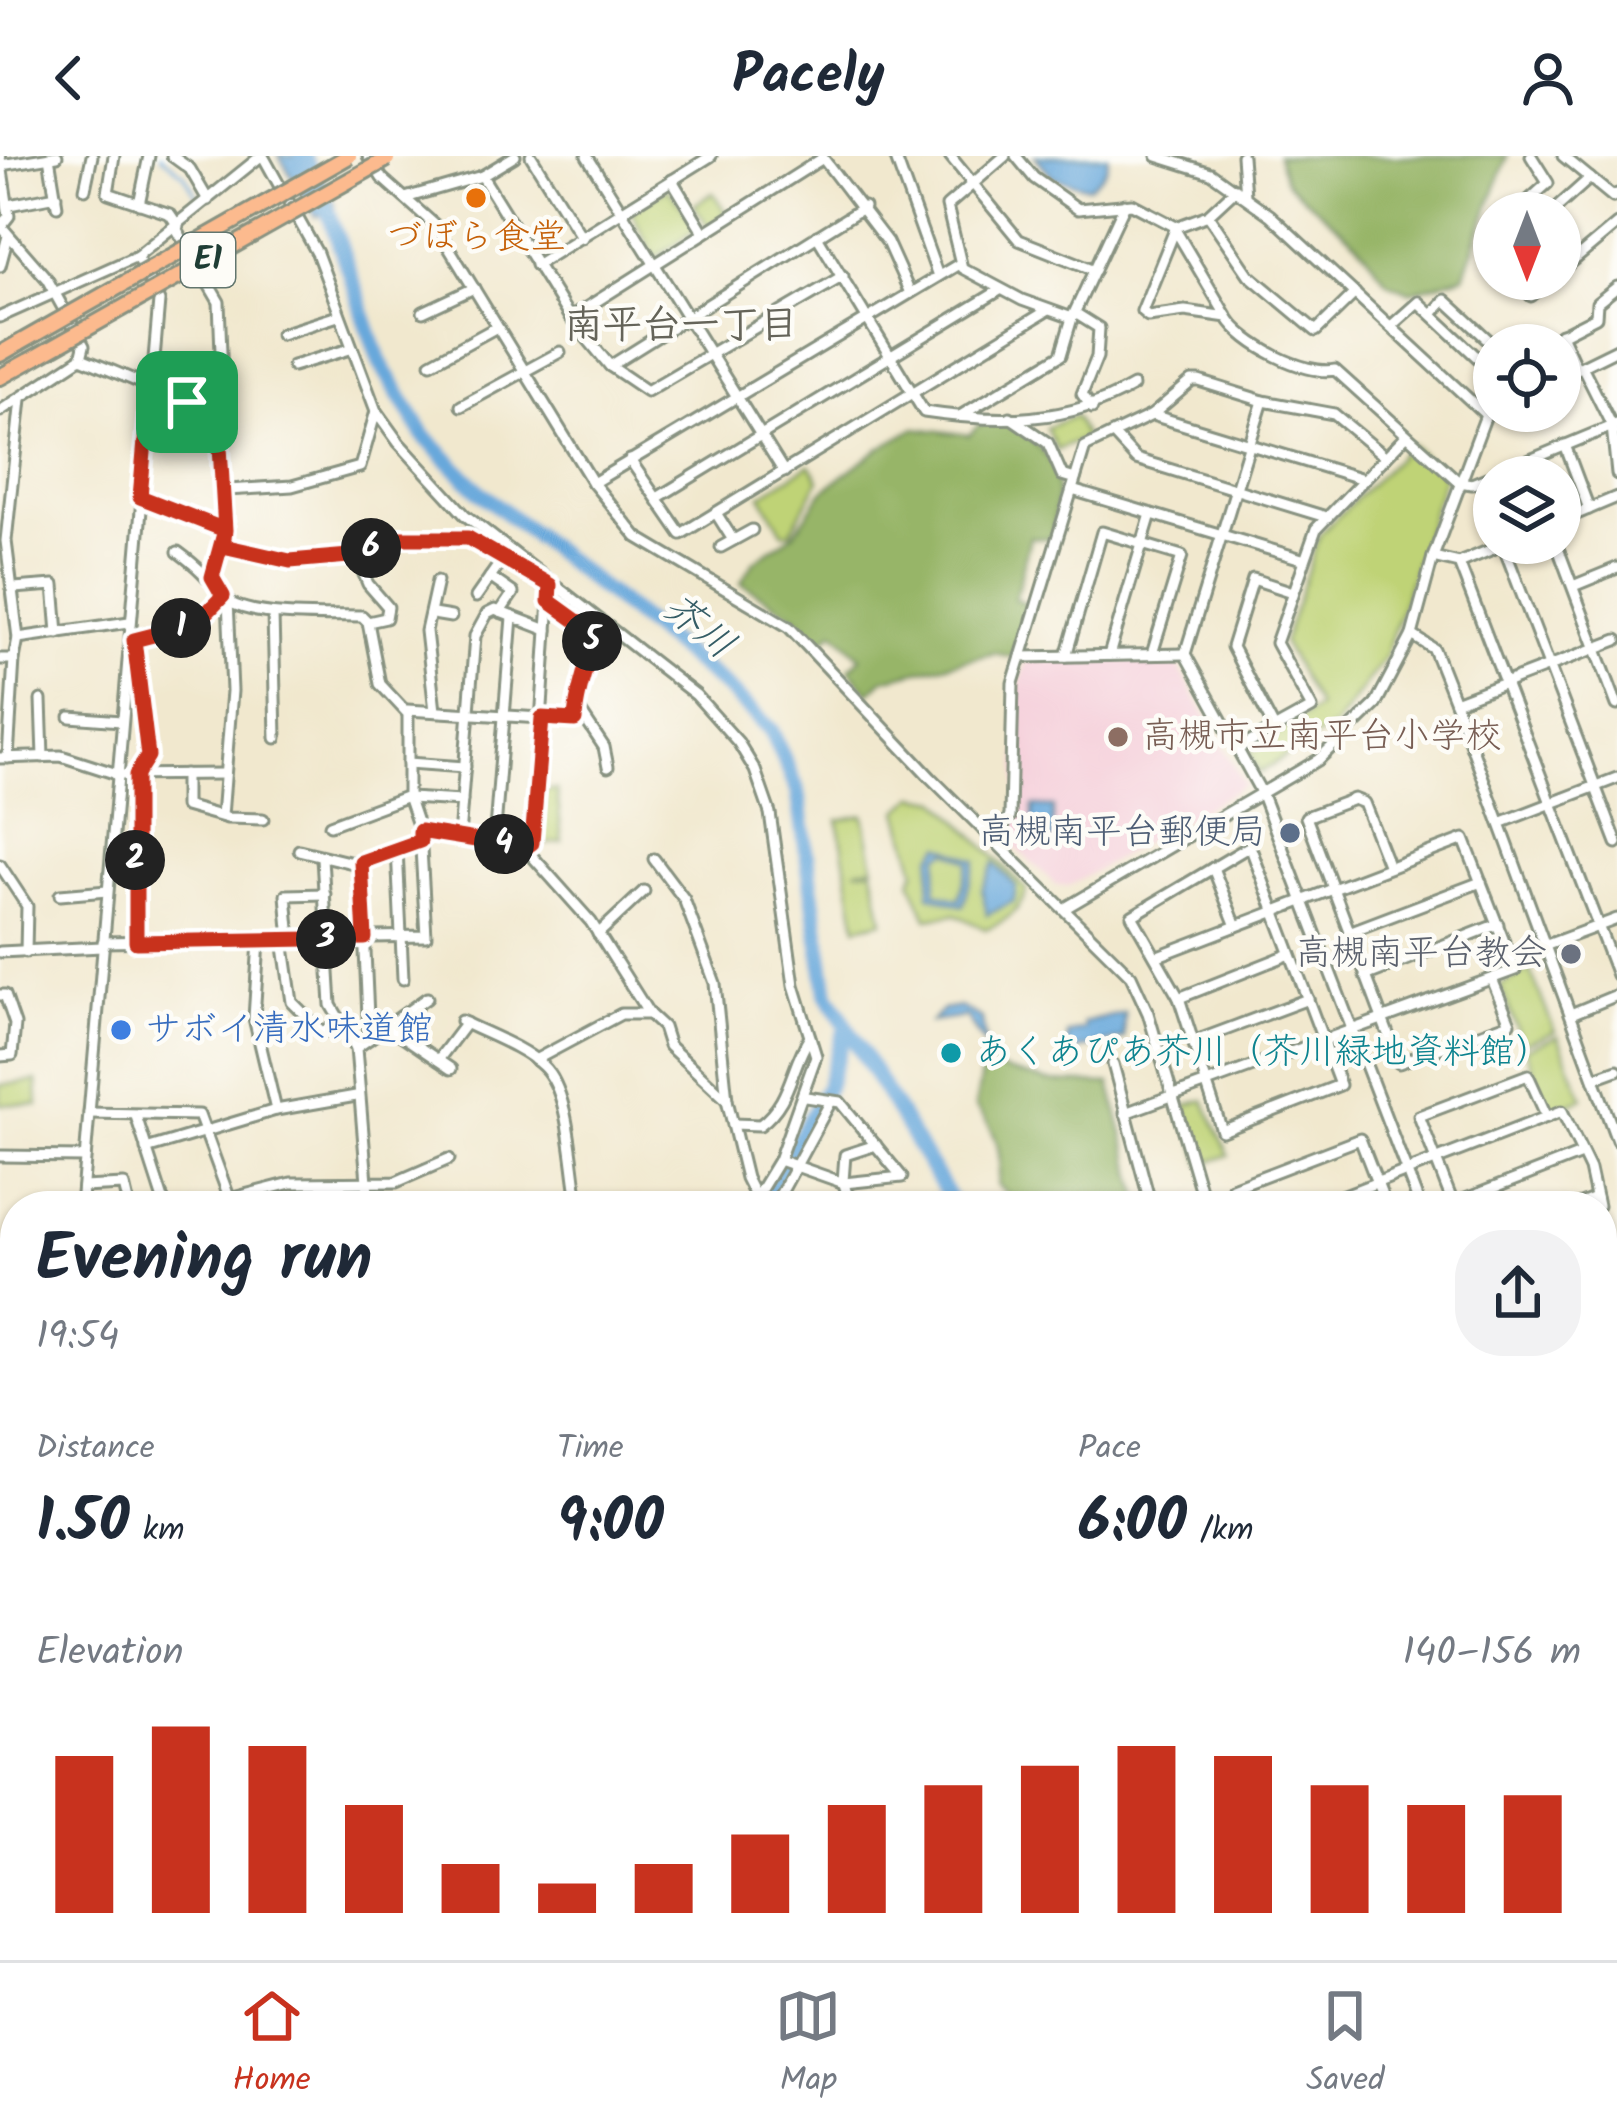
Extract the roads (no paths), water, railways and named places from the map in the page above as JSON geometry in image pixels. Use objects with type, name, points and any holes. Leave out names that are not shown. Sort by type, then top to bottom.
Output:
[{"type":"highway","name":"E1","points":[[0,354],[349,156]]},
{"type":"highway","name":"E1","points":[[0,377],[389,158]]},
{"type":"street","points":[[85,189],[92,156]]},
{"type":"street","points":[[114,156],[108,194],[170,214],[219,302],[228,419],[219,430],[227,490],[223,546],[212,577]]},
{"type":"street","points":[[139,203],[149,156]]},
{"type":"street","points":[[172,156],[190,169],[208,200]]},
{"type":"street","points":[[0,317],[137,256],[262,156],[317,254],[376,411],[426,476],[590,622],[592,659],[575,704],[575,720],[407,710],[380,684],[368,622],[362,616],[273,614],[225,598]]},
{"type":"street","points":[[368,156],[435,225],[617,516],[648,546],[789,627],[1131,976],[1148,1013],[1200,1191]]},
{"type":"street","points":[[405,198],[482,176],[515,156]]},
{"type":"street","points":[[531,156],[582,238]]},
{"type":"street","points":[[536,265],[711,156]]},
{"type":"street","points":[[895,156],[938,276]]},
{"type":"street","points":[[950,156],[1019,240],[1095,271]]},
{"type":"street","points":[[1005,156],[947,206],[959,263],[1000,290],[1099,328],[1097,357],[1082,394],[1092,408]]},
{"type":"street","points":[[1016,156],[1034,178],[1078,209],[1093,212],[1126,204],[1176,229],[1227,317],[1246,339],[1315,374],[1335,370],[1459,482],[1473,484]]},
{"type":"street","points":[[1157,156],[1211,173],[1240,192],[1473,398]]},
{"type":"street","points":[[1240,192],[1242,156]]},
{"type":"street","points":[[1532,156],[1548,183],[1538,192]]},
{"type":"street","points":[[1563,156],[1616,200]]},
{"type":"street","points":[[0,411],[81,358],[84,346],[54,292],[0,225],[9,216],[9,205],[0,161],[53,157],[57,201],[9,205]]},
{"type":"street","points":[[590,157],[784,472]]},
{"type":"street","points":[[570,318],[822,157],[863,207],[910,293]]},
{"type":"street","points":[[482,176],[570,318],[610,366],[647,391],[843,276]]},
{"type":"street","points":[[1574,192],[1590,178]]},
{"type":"street","points":[[672,180],[704,233]]},
{"type":"street","points":[[1227,317],[1185,311],[1148,316],[1142,311],[1176,229],[1208,215],[1240,192]]},
{"type":"street","points":[[959,417],[1061,355],[1126,204]]},
{"type":"street","points":[[610,366],[863,207]]},
{"type":"street","points":[[1208,215],[1249,275],[1316,332],[1355,293]]},
{"type":"street","points":[[1581,254],[1617,224]]},
{"type":"street","points":[[0,266],[8,236]]},
{"type":"street","points":[[817,236],[924,412],[959,417],[1058,416],[1092,408],[1133,386]]},
{"type":"street","points":[[136,942],[136,775],[148,756],[129,622],[159,301],[137,256]]},
{"type":"street","points":[[593,483],[959,263]]},
{"type":"street","points":[[1581,324],[1596,317],[1597,303],[1617,287]]},
{"type":"street","points":[[423,312],[474,288]]},
{"type":"street","points":[[657,498],[1000,290]]},
{"type":"street","points":[[1432,314],[1444,300],[1473,326]]},
{"type":"street","points":[[1518,308],[1527,300]]},
{"type":"street","points":[[1391,326],[1413,302],[1473,353]]},
{"type":"street","points":[[630,460],[681,534],[1048,310]]},
{"type":"street","points":[[281,334],[338,316]]},
{"type":"street","points":[[431,363],[497,327]]},
{"type":"street","points":[[293,366],[350,349]]},
{"type":"street","points":[[1581,367],[1617,349]]},
{"type":"street","points":[[461,406],[560,352]]},
{"type":"street","points":[[81,358],[191,404],[205,425],[219,430]]},
{"type":"street","points":[[1581,369],[1614,425],[1617,474]]},
{"type":"street","points":[[992,838],[1010,817],[1011,699],[1085,447],[1153,416],[1192,381],[1263,401],[1334,413],[1385,457]]},
{"type":"street","points":[[21,399],[17,462],[4,492],[18,638],[4,758],[62,756],[116,774],[224,774]]},
{"type":"street","points":[[1263,401],[1185,654],[1261,792],[1414,1191]]},
{"type":"street","points":[[227,490],[292,486],[359,467],[376,411]]},
{"type":"street","points":[[1153,416],[1363,479]]},
{"type":"street","points":[[1010,417],[1048,443],[1062,475],[1073,484],[1151,514],[1302,560]]},
{"type":"street","points":[[1538,456],[1614,425]]},
{"type":"street","points":[[1067,907],[1344,739],[1375,704],[1412,635],[1433,556],[1481,432]]},
{"type":"street","points":[[1113,434],[1136,459],[1326,517]]},
{"type":"street","points":[[1238,748],[1312,708],[1276,643],[1302,560],[1326,517],[1406,436]]},
{"type":"street","points":[[1565,445],[1589,509]]},
{"type":"street","points":[[140,497],[225,530]]},
{"type":"street","points":[[1581,512],[1617,497]]},
{"type":"street","points":[[716,513],[733,540]]},
{"type":"street","points":[[1109,656],[1151,514]]},
{"type":"street","points":[[722,547],[752,530]]},
{"type":"street","points":[[1066,656],[1102,532],[1181,556],[1152,654]]},
{"type":"street","points":[[223,546],[290,561],[356,555],[395,538],[468,538],[528,568]]},
{"type":"street","points":[[178,552],[212,577],[225,598],[232,691],[224,774],[226,820]]},
{"type":"street","points":[[356,555],[368,584],[388,607],[386,618],[368,622]]},
{"type":"street","points":[[1433,556],[1459,562],[1473,557]]},
{"type":"street","points":[[264,572],[267,557]]},
{"type":"street","points":[[476,597],[504,557]]},
{"type":"street","points":[[1459,562],[1617,975]]},
{"type":"street","points":[[1512,564],[1617,843]]},
{"type":"street","points":[[1564,564],[1617,705]]},
{"type":"street","points":[[1573,586],[1617,568]]},
{"type":"street","points":[[490,577],[513,593],[506,614],[494,842]]},
{"type":"street","points":[[1274,728],[1232,647],[1253,579],[1293,592]]},
{"type":"street","points":[[435,711],[426,631],[436,581]]},
{"type":"street","points":[[14,587],[54,585],[58,633]]},
{"type":"street","points":[[525,848],[532,843],[550,585]]},
{"type":"street","points":[[131,640],[196,624],[225,598]]},
{"type":"street","points":[[549,601],[590,622],[696,695],[738,742],[755,770],[770,813],[789,959],[816,1056],[808,1098],[763,1191]]},
{"type":"street","points":[[273,614],[276,738]]},
{"type":"street","points":[[433,614],[451,617]]},
{"type":"street","points":[[459,837],[475,636],[487,614],[506,614],[548,629]]},
{"type":"street","points":[[18,638],[129,622]]},
{"type":"street","points":[[411,629],[426,631]]},
{"type":"street","points":[[1412,635],[1434,649],[1617,1141]]},
{"type":"street","points":[[83,1191],[131,640]]},
{"type":"street","points":[[1455,702],[1617,640]]},
{"type":"street","points":[[1021,657],[1185,654]]},
{"type":"street","points":[[0,659],[14,659]]},
{"type":"street","points":[[41,700],[43,757]]},
{"type":"street","points":[[575,704],[604,747],[608,767]]},
{"type":"street","points":[[0,952],[136,942],[426,936],[420,836],[408,797],[407,710]]},
{"type":"street","points":[[70,717],[121,721]]},
{"type":"street","points":[[409,763],[465,767]]},
{"type":"street","points":[[185,774],[185,806],[226,820],[263,819]]},
{"type":"street","points":[[1500,824],[1617,778]]},
{"type":"street","points":[[331,825],[408,797],[462,801]]},
{"type":"street","points":[[1389,867],[1364,803],[1354,799],[1306,817],[1399,1063],[1510,1023],[1492,979]]},
{"type":"street","points":[[298,850],[361,862],[420,836],[525,848],[598,934],[649,1014],[663,1027],[669,1046],[727,1100],[752,1191]]},
{"type":"street","points":[[1125,1113],[1205,1088],[1515,970],[1464,839],[1158,956]]},
{"type":"street","points":[[1250,846],[1275,911],[1340,1085],[1222,1131],[1179,998],[1132,916],[1250,846]]},
{"type":"street","points":[[397,848],[403,979]]},
{"type":"street","points":[[322,858],[331,1005],[356,1048],[367,1191]]},
{"type":"street","points":[[654,859],[684,899],[715,983],[727,1100]]},
{"type":"street","points":[[361,862],[369,1039]]},
{"type":"street","points":[[0,865],[27,906],[26,952]]},
{"type":"street","points":[[1213,868],[1236,926]]},
{"type":"street","points":[[1348,932],[1481,882]]},
{"type":"street","points":[[60,895],[107,891]]},
{"type":"street","points":[[598,934],[644,891]]},
{"type":"street","points":[[325,894],[286,895],[292,1002],[322,1032],[343,1022]]},
{"type":"street","points":[[1547,945],[1617,919]]},
{"type":"street","points":[[1365,976],[1498,924]]},
{"type":"street","points":[[259,941],[254,1018],[275,1110]]},
{"type":"street","points":[[1179,998],[1290,954]]},
{"type":"street","points":[[0,995],[5,994],[15,1024],[12,1055],[0,1056]]},
{"type":"street","points":[[1571,1014],[1617,995]]},
{"type":"street","points":[[356,1048],[427,998]]},
{"type":"street","points":[[1193,1042],[1308,999]]},
{"type":"street","points":[[535,1060],[621,1014],[649,1014]]},
{"type":"street","points":[[438,1060],[463,1022],[535,1060],[556,1085],[576,1191]]},
{"type":"street","points":[[388,1026],[451,1069]]},
{"type":"street","points":[[733,1124],[760,1125],[771,1116],[789,1091],[811,1037]]},
{"type":"street","points":[[1113,1064],[1147,1191]]},
{"type":"street","points":[[1595,1078],[1617,1070]]},
{"type":"street","points":[[1448,1191],[1419,1116],[1528,1075],[1546,1117]]},
{"type":"street","points":[[146,1149],[275,1110],[356,1096]]},
{"type":"street","points":[[779,1160],[844,1183],[902,1177],[841,1102],[808,1098]]},
{"type":"street","points":[[783,1191],[826,1103]]},
{"type":"street","points":[[1356,1191],[1562,1111],[1568,1116],[1593,1191]]},
{"type":"street","points":[[89,1113],[199,1115],[227,1191]]},
{"type":"street","points":[[136,1116],[160,1191]]},
{"type":"street","points":[[1233,1191],[1360,1139],[1380,1191]]},
{"type":"street","points":[[846,1191],[845,1155],[876,1145]]},
{"type":"street","points":[[1488,1191],[1581,1154]]},
{"type":"street","points":[[0,1156],[85,1157]]},
{"type":"street","points":[[253,1191],[291,1184],[410,1179],[449,1159]]},
{"type":"street","points":[[83,1187],[124,1185],[125,1191]]},
{"type":"water","points":[[279,156],[311,156],[335,206],[316,217]]},
{"type":"water","points":[[1035,156],[1108,156],[1108,161],[1088,187],[1053,177]]},
{"type":"water","points":[[1033,806],[1053,807],[1053,840],[1033,839]]},
{"type":"water","points":[[941,845],[976,860],[963,906],[929,895],[932,856]],"holes":[[[948,851],[969,862],[959,899],[935,892],[939,856]]]},
{"type":"water","points":[[994,863],[1016,886],[1014,901],[987,915],[982,890]]},
{"type":"water","points":[[960,1007],[982,1019],[986,1047],[966,1017],[931,1022],[943,1010]]},
{"type":"water","points":[[1125,1013],[1124,1038],[1066,1053],[1068,1034],[1085,1029],[1084,1023]]},
{"type":"waterway","points":[[161,156],[184,174],[197,196]]},
{"type":"waterway","name":"芥川","points":[[303,156],[319,185],[380,362],[424,436],[480,492],[720,682],[771,730],[798,791],[827,994],[945,1191]]},
{"type":"waterway","points":[[769,1191],[827,1087],[846,1028]]},
{"type":"place","name":"づぼら食堂","points":[[476,198]]},
{"type":"place","name":"高槻市立南平台小学校","points":[[1118,737]]},
{"type":"place","name":"高槻南平台郵便局","points":[[1290,833]]},
{"type":"place","name":"高槻南平台教会","points":[[1571,954]]},
{"type":"place","name":"サボイ清水味道館","points":[[121,1030]]},
{"type":"place","name":"あくあぴあ芥川（芥川緑地資料館）","points":[[951,1053]]},
{"type":"district","name":"南平台一丁目","points":[[681,327]]}]
